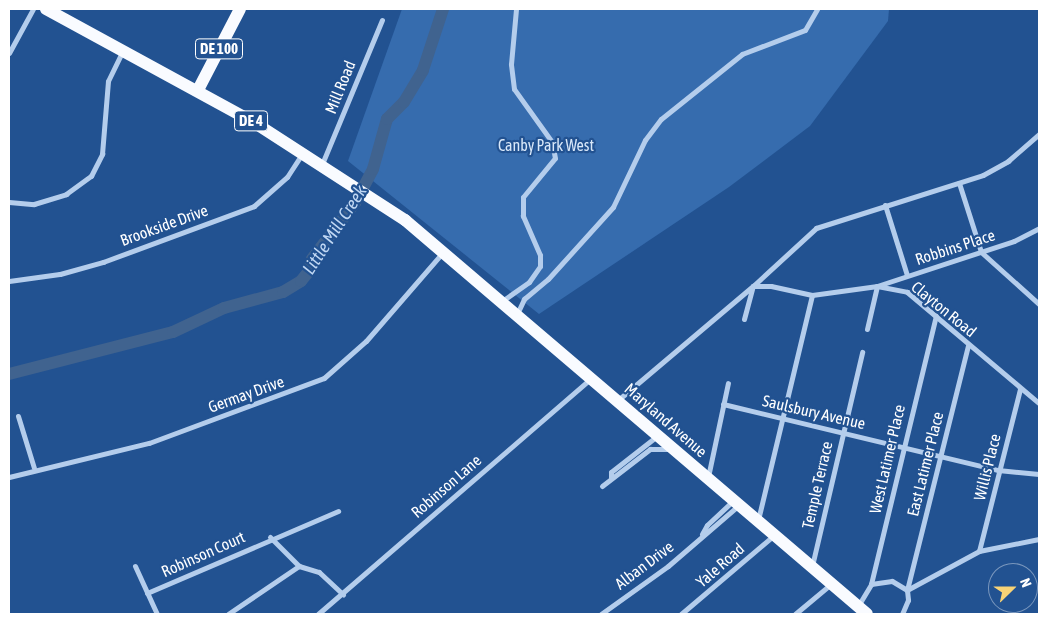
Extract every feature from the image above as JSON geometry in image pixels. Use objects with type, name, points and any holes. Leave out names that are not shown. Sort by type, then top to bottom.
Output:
[{"type":"main road","name":"DE 4","points":[[46,9],[198,90],[304,152],[376,200],[443,252]]},
{"type":"main road","name":"DE 100","points":[[198,90],[238,9]]},
{"type":"main road","name":"Maryland Avenue","points":[[443,252],[862,610]]},
{"type":"street","points":[[9,53],[32,9]]},
{"type":"street","points":[[502,301],[529,282],[540,266],[540,254],[523,216],[524,197],[555,158],[552,142],[514,89],[511,64],[516,9]]},
{"type":"street","points":[[517,314],[524,299],[548,279],[613,207],[645,140],[661,119],[742,54],[805,30],[818,9]]},
{"type":"street","name":"Mill Road","points":[[322,164],[382,20]]},
{"type":"street","points":[[9,202],[34,204],[66,194],[77,190],[91,176],[102,154],[106,88],[123,50]]},
{"type":"street","points":[[618,400],[753,286],[816,228],[959,183],[1008,161],[1039,134]]},
{"type":"street","name":"Brookside Drive","points":[[9,281],[60,274],[103,262],[254,206],[287,177],[304,152]]},
{"type":"street","points":[[959,183],[980,252],[1039,304]]},
{"type":"street","points":[[885,205],[907,275]]},
{"type":"street","name":"Robbins Place","points":[[877,286],[1014,241],[1039,228]]},
{"type":"street","name":"Germay Drive","points":[[9,477],[34,468],[149,443],[324,378],[366,341],[443,252]]},
{"type":"street","points":[[744,319],[753,286]]},
{"type":"street","name":"Clayton Road","points":[[753,286],[771,286],[812,296],[877,286],[907,292],[1020,389],[1039,403]]},
{"type":"street","points":[[868,329],[877,286]]},
{"type":"street","points":[[758,520],[812,296]]},
{"type":"street","name":"West Latimer Place","points":[[862,610],[871,584],[902,446],[936,316]]},
{"type":"street","name":"East Latimer Place","points":[[902,614],[907,605],[906,590],[968,344]]},
{"type":"street","name":"Temple Terrace","points":[[812,567],[862,352]]},
{"type":"street","name":"Robinson Lane","points":[[318,614],[591,377]]},
{"type":"street","points":[[708,478],[728,383]]},
{"type":"street","name":"Willis Place","points":[[979,551],[1020,389]]},
{"type":"street","name":"Saulsbury Avenue","points":[[724,404],[843,431],[998,470],[1039,474]]},
{"type":"street","points":[[18,416],[34,468]]},
{"type":"street","points":[[610,478],[618,466],[658,435]]},
{"type":"street","points":[[602,486],[650,449],[661,447],[683,456]]},
{"type":"street","name":"Alban Drive","points":[[601,614],[668,566],[702,534],[707,525],[737,502]]},
{"type":"street","name":"Robinson Court","points":[[147,593],[338,510]]},
{"type":"street","name":"Yale Road","points":[[681,614],[774,534]]},
{"type":"street","name":"Robinson Court","points":[[270,538],[299,566],[319,572],[343,594]]},
{"type":"street","points":[[871,584],[892,581],[906,590],[979,551],[1039,539]]},
{"type":"street","name":"Robinson Court","points":[[135,566],[157,614]]},
{"type":"street","points":[[228,614],[299,566]]},
{"type":"street","points":[[795,614],[831,583]]},
{"type":"green space","name":"Canby Park West","points":[[402,9],[889,9],[888,21],[810,126],[729,187],[539,314],[348,161]]},
{"type":"waterway","name":"Little Mill Creek","points":[[9,374],[173,332],[224,308],[283,292],[301,281],[309,271],[312,259],[355,203],[373,169],[387,119],[404,102],[423,70],[443,9]]}]
